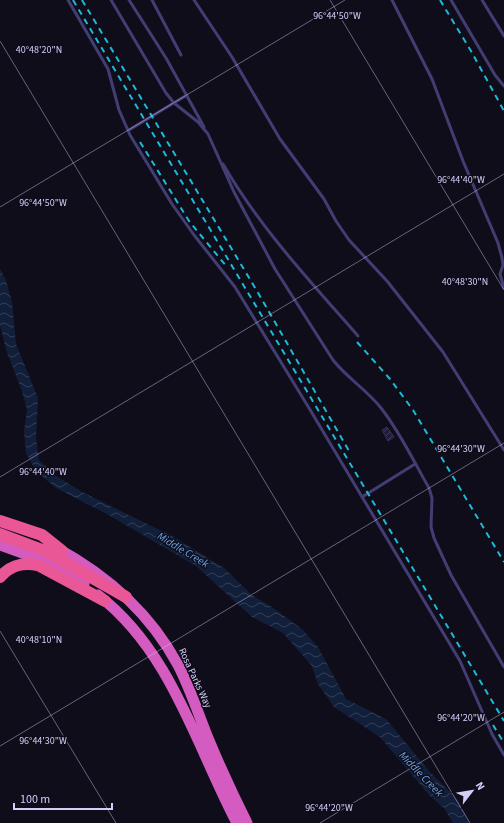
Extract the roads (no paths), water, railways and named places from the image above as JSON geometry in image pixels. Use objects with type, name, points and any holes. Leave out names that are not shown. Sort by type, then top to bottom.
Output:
[{"type":"highway","points":[[0,521],[42,535],[62,551]]},
{"type":"highway","name":"Rosa Parks Way","points":[[0,527],[29,536],[62,551],[92,569],[126,597],[154,628],[177,665],[227,782],[247,823]]},
{"type":"highway","points":[[0,534],[46,551],[126,597]]},
{"type":"highway","points":[[0,545],[26,553],[58,568],[83,584],[105,601],[136,632],[176,691],[219,789],[237,823]]},
{"type":"highway","points":[[0,577],[7,570],[18,565],[38,565],[105,601]]},
{"type":"lane","points":[[68,0],[108,69],[119,110],[129,130],[172,204],[194,235],[235,287],[362,497],[460,661],[492,734],[504,755]]},
{"type":"lane","points":[[111,0],[166,93],[174,103],[198,122],[208,134],[234,192],[275,269],[333,360],[342,372],[382,408],[415,464],[429,488],[432,498],[431,526],[434,538],[452,575],[504,667]]},
{"type":"lane","points":[[129,0],[166,58],[230,176],[255,215],[273,239],[358,336]]},
{"type":"lane","points":[[152,0],[181,55]]},
{"type":"lane","points":[[194,0],[232,57],[280,139],[324,199],[336,221],[349,240],[386,281],[442,352],[504,450]]},
{"type":"lane","points":[[392,0],[432,80],[463,161],[498,243],[503,264],[500,274],[504,288]]},
{"type":"lane","points":[[451,0],[495,75],[504,86]]},
{"type":"lane","points":[[482,0],[504,36]]},
{"type":"lane","points":[[129,130],[187,95]]},
{"type":"lane","points":[[362,497],[415,464]]},
{"type":"water","name":"Middle Creek","points":[[0,269],[6,280],[12,302],[16,344],[38,398],[36,437],[39,460],[56,476],[84,493],[174,537],[224,568],[252,595],[272,607],[303,630],[318,647],[346,699],[386,719],[429,771],[458,800],[469,823],[453,823],[444,808],[430,796],[380,737],[334,707],[318,684],[312,666],[283,633],[252,617],[196,566],[105,513],[56,488],[36,471],[26,453],[24,431],[27,410],[22,391],[6,350],[0,325]]},
{"type":"railway","points":[[73,0],[504,721]]},
{"type":"railway","points":[[82,0],[257,291],[349,451]]},
{"type":"railway","points":[[440,0],[471,51],[504,111]]},
{"type":"railway","points":[[140,142],[189,221],[227,267]]},
{"type":"railway","points":[[357,342],[390,379],[413,410],[504,562]]},
{"type":"railway","points":[[493,725],[504,743]]}]
